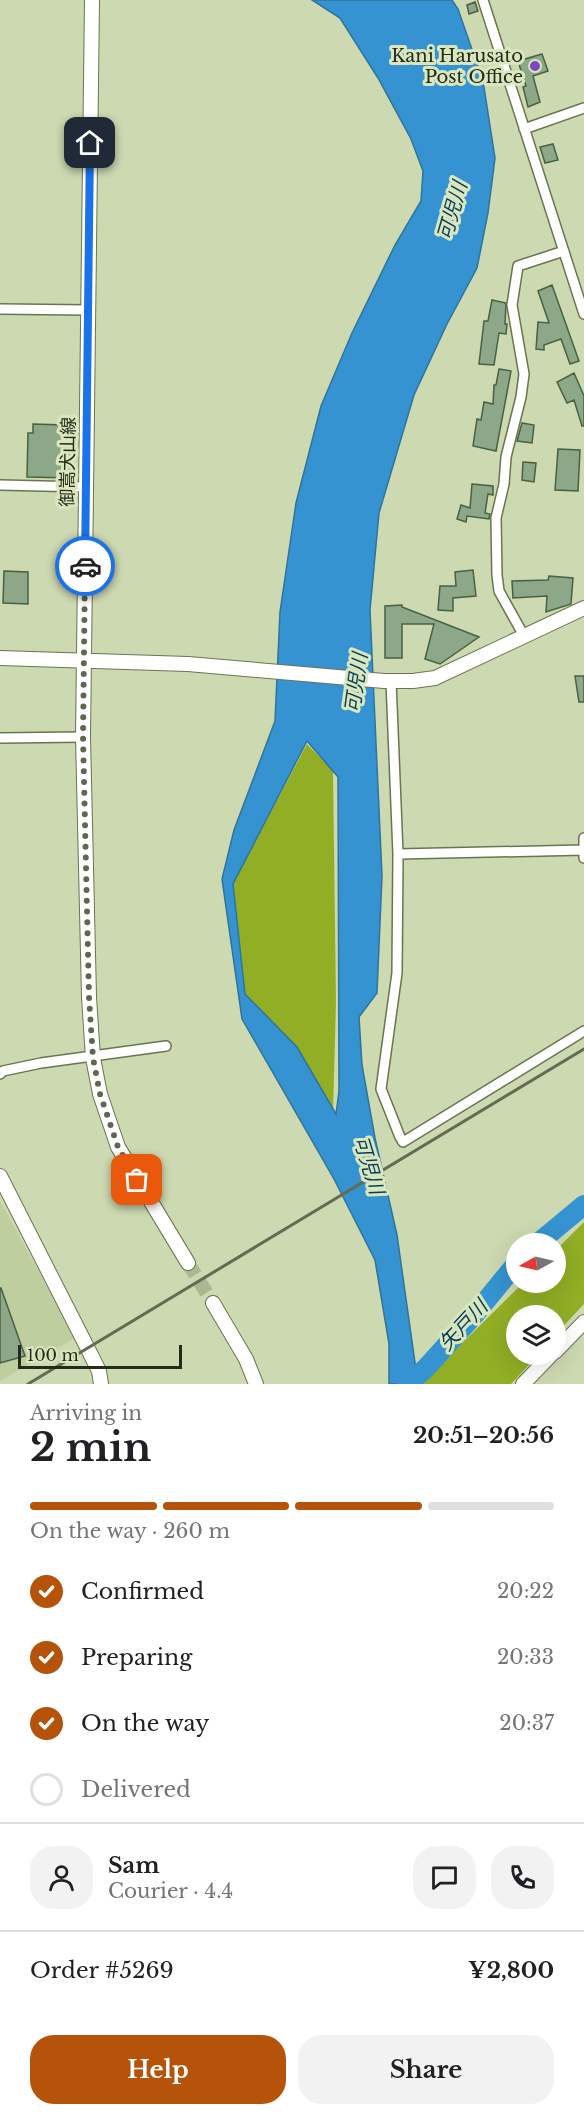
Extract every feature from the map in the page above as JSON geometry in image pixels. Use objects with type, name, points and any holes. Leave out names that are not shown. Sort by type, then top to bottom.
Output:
[{"type":"main road","name":"御嵩犬山線","points":[[92,0],[83,737],[89,997],[93,1058],[100,1094],[118,1147],[188,1263]]},
{"type":"main road","points":[[0,658],[176,664],[413,681],[435,678],[584,608]]},
{"type":"main road","points":[[0,1176],[99,1371],[101,1384]]},
{"type":"main road","points":[[213,1304],[246,1359],[256,1384]]},
{"type":"main road","points":[[566,1341],[584,1322]]},
{"type":"main road","points":[[523,1384],[542,1365]]},
{"type":"street","points":[[483,0],[584,314]]},
{"type":"street","points":[[524,129],[584,108]]},
{"type":"street","points":[[524,636],[500,591],[497,575],[496,518],[504,484],[506,457],[521,398],[524,374],[512,305],[518,266],[564,251]]},
{"type":"street","points":[[0,309],[88,310]]},
{"type":"street","points":[[0,485],[85,487]]},
{"type":"street","points":[[388,681],[398,854],[397,973],[381,1089],[403,1142],[584,1031]]},
{"type":"street","points":[[0,738],[83,737]]},
{"type":"street","points":[[398,854],[584,853],[584,838]]},
{"type":"street","points":[[0,1074],[3,1071],[41,1063],[93,1058],[166,1046]]},
{"type":"shaded area","points":[[0,1201],[75,1338],[0,1381]]},
{"type":"green space","points":[[307,744],[333,771],[336,1002],[333,1112],[297,1047],[245,994],[233,884]]},
{"type":"green space","points":[[584,1222],[584,1304],[566,1323],[566,1305],[506,1305],[506,1365],[529,1365],[511,1384],[421,1384],[513,1293],[566,1293],[566,1240]]},
{"type":"water","name":"可児川","points":[[312,0],[452,0],[458,9],[483,81],[495,158],[488,213],[477,268],[447,324],[414,395],[379,513],[370,610],[382,876],[377,993],[359,1017],[362,1065],[375,1138],[397,1235],[418,1384],[389,1384],[389,1344],[375,1260],[334,1179],[242,1019],[222,879],[234,830],[275,721],[280,612],[296,503],[321,406],[352,333],[395,245],[421,201],[423,171],[411,139],[378,78],[340,18]],"holes":[[[307,741],[338,777],[339,1091],[336,1114],[297,1047],[245,994],[233,884]]]},
{"type":"building","points":[[475,2],[478,11],[469,14],[467,5]]},
{"type":"building","points":[[542,54],[548,71],[533,76],[540,102],[528,107],[523,87],[526,86],[518,61]]},
{"type":"building","points":[[553,144],[558,160],[545,163],[540,147]]},
{"type":"building","points":[[552,285],[579,361],[570,364],[561,339],[544,345],[544,350],[536,349],[538,322],[549,323],[538,291]]},
{"type":"building","points":[[492,300],[506,303],[506,334],[499,333],[494,365],[479,364],[484,321],[488,321]]},
{"type":"building","points":[[499,369],[511,371],[496,451],[473,446],[477,419],[481,420],[484,402],[493,404],[494,385],[496,385]]},
{"type":"building","points":[[574,373],[584,396],[584,426],[582,426],[574,400],[567,403],[557,382]]},
{"type":"building","points":[[522,423],[534,425],[532,443],[517,441]]},
{"type":"building","points":[[33,424],[65,425],[65,433],[72,433],[71,478],[27,477],[28,433],[33,433]]},
{"type":"building","points":[[558,449],[580,450],[578,491],[555,490]]},
{"type":"building","points":[[523,462],[536,463],[534,482],[522,480]]},
{"type":"building","points":[[472,484],[493,486],[493,495],[488,494],[485,513],[490,514],[489,519],[467,516],[466,522],[457,519],[461,505],[470,508]]},
{"type":"building","points":[[473,570],[476,596],[453,598],[453,611],[438,610],[440,586],[456,586],[455,572]]},
{"type":"building","points":[[4,571],[28,572],[28,604],[3,603]]},
{"type":"building","points":[[549,576],[573,578],[571,604],[546,612],[547,596],[513,598],[512,581],[548,580]]},
{"type":"building","points":[[402,605],[402,607],[479,637],[440,664],[425,659],[434,624],[402,624],[402,658],[385,658],[385,606]]},
{"type":"building","points":[[575,676],[584,676],[584,702],[579,702]]},
{"type":"building","points":[[0,1288],[25,1356],[0,1363]]},
{"type":"waterway","name":"矢戸川","points":[[550,1233],[584,1205]]},
{"type":"waterway","name":"矢戸川","points":[[407,1384],[425,1369],[506,1276]]},
{"type":"tunnel","points":[[188,1263],[213,1303]]},
{"type":"railway","points":[[28,1384],[584,1049]]},
{"type":"way so far","points":[[85,566],[83,737],[89,997],[93,1058],[100,1094],[118,1147],[137,1180]]},
{"type":"place","name":"Kani Harusato Post Office","points":[[535,66]]},
{"type":"route","points":[[85,566],[90,143]]}]
